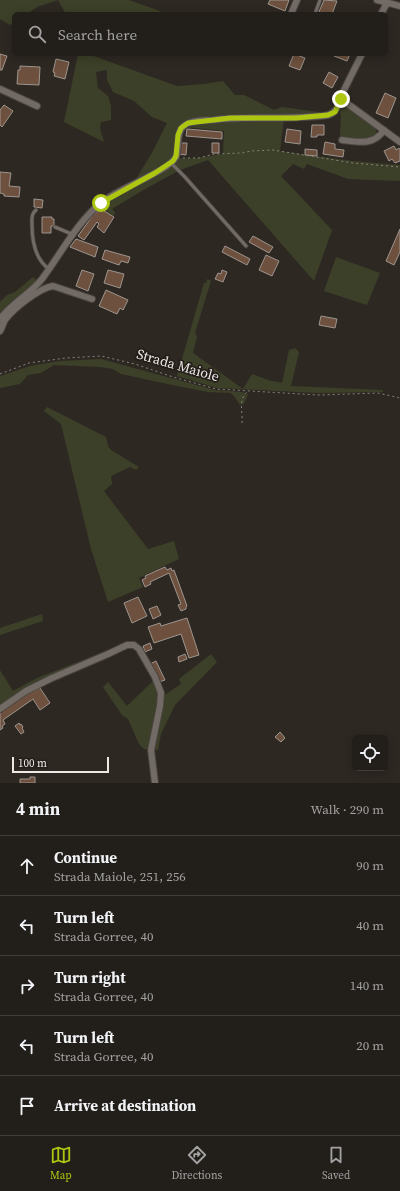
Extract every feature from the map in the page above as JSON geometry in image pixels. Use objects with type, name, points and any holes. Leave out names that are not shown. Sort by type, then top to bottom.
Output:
[{"type":"street","points":[[292,12],[297,0]]},
{"type":"street","points":[[377,0],[400,6]]},
{"type":"street","points":[[382,12],[386,3]]},
{"type":"street","points":[[0,319],[8,309],[41,280],[91,212],[101,203],[171,163],[176,156],[178,135],[181,128],[188,123],[230,118],[296,118],[328,115],[335,112],[361,56]]},
{"type":"street","points":[[0,89],[37,106]]},
{"type":"street","points":[[341,99],[400,142]]},
{"type":"street","points":[[342,140],[363,142],[370,141],[377,139],[384,130]]},
{"type":"street","points":[[0,331],[4,321],[11,313],[46,287],[53,286],[92,299]]},
{"type":"street","points":[[0,709],[26,691],[52,678],[127,645],[134,644],[139,649],[155,677],[161,693],[160,706],[151,750],[155,783]]},
{"type":"lane","points":[[316,12],[320,0]]},
{"type":"lane","points":[[171,163],[246,246]]},
{"type":"lane","points":[[36,210],[32,214],[32,240],[40,259],[49,269]]},
{"type":"lane","points":[[54,227],[74,235]]},
{"type":"path","points":[[176,156],[199,158],[214,154],[273,150],[353,163],[400,166]]},
{"type":"path","name":"Strada Maiole","points":[[0,374],[30,363],[66,358],[101,356],[135,364],[173,377],[216,389],[318,395],[378,393],[400,398]]},
{"type":"path","points":[[242,423],[243,395],[247,392]]},
{"type":"green space","points":[[0,0],[58,0],[37,7],[30,12],[12,12],[12,24],[10,25],[0,19]]},
{"type":"green space","points":[[58,0],[129,0],[161,12],[65,12]]},
{"type":"green space","points":[[78,56],[94,56],[177,86],[223,81],[235,95],[244,95],[274,110],[282,107],[326,113],[229,116],[179,127],[174,154],[170,162],[97,205],[94,203],[113,190],[136,179],[153,151],[167,123],[152,117],[134,101],[113,92],[107,80],[107,70],[96,72],[98,88],[108,96],[111,106],[111,120],[101,122],[100,128],[104,142],[64,122]]},
{"type":"green space","points":[[343,103],[375,126],[377,134],[365,140],[340,136],[340,113]]},
{"type":"green space","points":[[284,118],[280,151],[353,161],[400,165],[400,181],[348,179],[307,164],[304,169],[293,164],[281,176],[332,230],[314,281],[208,160],[180,170],[172,163],[177,158],[195,158],[223,154],[224,131],[185,127],[202,122]]},
{"type":"green space","points":[[171,165],[178,171],[112,209],[115,212],[114,216],[101,207],[102,205]]},
{"type":"green space","points":[[336,257],[380,273],[367,305],[324,291]]},
{"type":"green space","points":[[33,277],[37,281],[8,306],[0,315],[0,302],[7,295],[15,292]]},
{"type":"green space","points":[[207,279],[211,281],[195,333],[197,337],[193,353],[243,389],[252,374],[282,383],[289,350],[295,348],[299,352],[291,386],[383,390],[383,392],[317,393],[217,388],[177,376],[204,283],[206,283]]},
{"type":"green space","points":[[101,359],[215,390],[248,394],[244,404],[240,405],[230,393],[208,392],[172,385],[121,374],[113,369],[54,365],[41,373],[28,375],[20,384],[0,388],[0,376],[30,366],[60,361]]},
{"type":"green space","points":[[47,407],[106,437],[108,446],[111,450],[139,467],[136,470],[130,467],[111,476],[112,484],[104,491],[148,549],[174,541],[179,559],[139,578],[143,587],[108,602],[91,549],[61,424],[44,411]]},
{"type":"green space","points":[[42,614],[43,621],[0,635],[0,628]]},
{"type":"green space","points":[[103,652],[105,653],[0,706],[0,670],[13,691],[37,678]]},
{"type":"green space","points":[[211,654],[217,662],[175,705],[161,734],[158,750],[144,749],[139,744],[128,719],[122,715],[103,687],[108,682],[127,706],[154,680],[163,696],[181,684],[179,679]]},
{"type":"building","points":[[270,0],[289,0],[285,11],[268,4]]},
{"type":"building","points":[[324,0],[337,1],[333,12],[319,12]]},
{"type":"building","points":[[0,54],[7,56],[2,70],[0,70]]},
{"type":"building","points":[[293,56],[305,58],[300,70],[289,66]]},
{"type":"building","points":[[334,56],[349,56],[347,61]]},
{"type":"building","points":[[56,59],[69,62],[65,79],[54,76],[55,73],[53,72]]},
{"type":"building","points":[[20,66],[40,67],[39,85],[17,84],[18,70],[20,70]]},
{"type":"building","points":[[329,72],[338,77],[332,88],[323,83]]},
{"type":"building","points":[[385,93],[396,98],[388,118],[376,113]]},
{"type":"building","points":[[4,105],[13,111],[2,127],[0,125],[0,110]]},
{"type":"building","points":[[312,125],[324,125],[324,135],[311,137]]},
{"type":"building","points":[[187,129],[222,132],[222,139],[186,136]]},
{"type":"building","points":[[287,129],[301,131],[300,144],[285,142]]},
{"type":"building","points":[[325,142],[335,144],[335,149],[344,150],[343,157],[323,154]]},
{"type":"building","points":[[180,143],[187,143],[186,155],[179,154]]},
{"type":"building","points":[[212,143],[219,143],[219,153],[212,153]]},
{"type":"building","points":[[394,146],[396,150],[399,148],[400,150],[400,161],[395,163],[392,159],[389,161],[384,151]]},
{"type":"building","points":[[305,149],[317,150],[317,156],[305,155]]},
{"type":"building","points":[[0,172],[11,173],[9,186],[20,187],[19,197],[4,196],[4,194],[0,193]]},
{"type":"building","points":[[34,199],[43,200],[42,208],[34,207]]},
{"type":"building","points":[[101,209],[114,217],[104,233],[97,227],[99,224],[97,222],[84,240],[78,236],[93,215]]},
{"type":"building","points":[[42,217],[52,217],[52,219],[54,219],[54,226],[51,226],[51,233],[42,233]]},
{"type":"building","points":[[400,229],[400,252],[394,265],[386,261]]},
{"type":"building","points":[[253,236],[273,247],[269,253],[249,242]]},
{"type":"building","points":[[76,239],[98,247],[95,257],[70,247]]},
{"type":"building","points":[[225,246],[250,259],[247,265],[222,252]]},
{"type":"building","points":[[105,250],[130,257],[128,263],[121,261],[119,265],[102,259]]},
{"type":"building","points":[[266,255],[279,261],[272,276],[259,270]]},
{"type":"building","points":[[82,270],[94,274],[88,291],[76,286]]},
{"type":"building","points":[[108,270],[124,274],[120,288],[104,283]]},
{"type":"building","points":[[222,270],[227,272],[223,282],[215,279],[218,273],[221,274]]},
{"type":"building","points":[[106,290],[128,300],[123,310],[120,308],[117,314],[99,306]]},
{"type":"building","points":[[321,316],[337,319],[335,328],[319,325]]},
{"type":"building","points":[[165,567],[167,570],[171,568],[172,571],[174,570],[187,606],[186,609],[181,611],[178,605],[181,604],[169,573],[150,582],[151,584],[145,587],[142,580],[146,578],[145,576]]},
{"type":"building","points":[[138,597],[147,616],[132,623],[124,603]]},
{"type":"building","points":[[157,606],[161,615],[153,619],[149,609]]},
{"type":"building","points":[[187,618],[199,655],[189,658],[181,634],[154,643],[148,627],[160,623],[161,626]]},
{"type":"building","points":[[150,643],[152,649],[145,652],[143,646]]},
{"type":"building","points":[[185,654],[187,659],[179,662],[178,657]]},
{"type":"building","points":[[156,661],[165,680],[159,682],[150,664]]},
{"type":"building","points":[[40,688],[50,703],[40,710],[33,699],[3,720],[5,724],[0,730],[0,712],[27,694]]},
{"type":"building","points":[[19,723],[23,727],[24,732],[21,734],[15,726]]},
{"type":"building","points":[[280,732],[285,738],[281,742],[275,737]]},
{"type":"building","points":[[30,777],[35,777],[35,783],[20,783],[20,779],[30,779]]},
{"type":"route","points":[[101,203],[155,173],[173,161],[176,156],[178,135],[181,128],[188,123],[245,117],[296,118],[328,115],[335,112],[341,99]]}]
